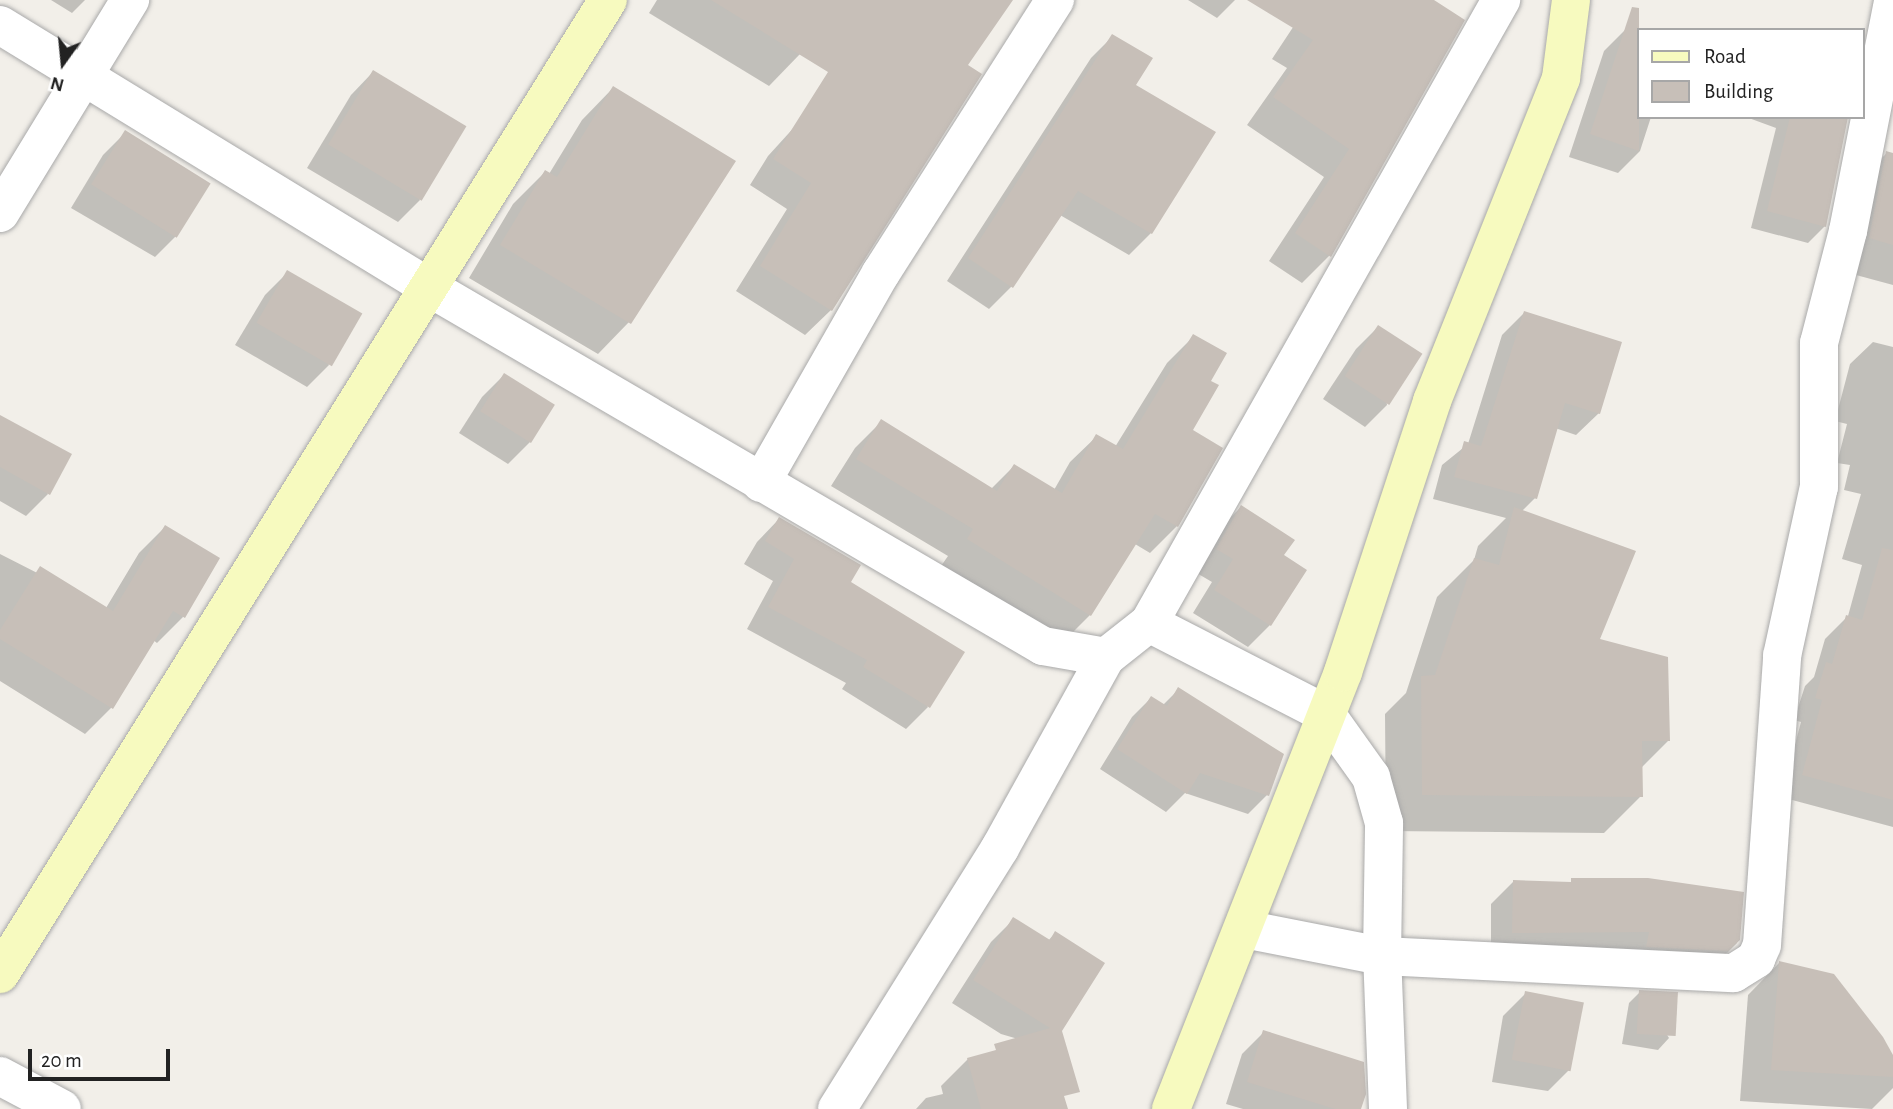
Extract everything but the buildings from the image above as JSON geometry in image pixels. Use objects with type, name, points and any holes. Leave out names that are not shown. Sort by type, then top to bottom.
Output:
[{"type":"street","points":[[0,213],[86,77],[130,0]]},
{"type":"street","points":[[0,974],[608,0]]},
{"type":"street","points":[[761,483],[881,273],[1055,0]]},
{"type":"street","points":[[837,1109],[1000,848],[1106,657],[1149,623],[1501,0]]},
{"type":"street","points":[[1171,1109],[1244,929],[1326,713],[1432,401],[1561,78],[1571,0]]},
{"type":"street","points":[[1244,929],[1382,956],[1734,973],[1756,959],[1762,945],[1782,656],[1819,487],[1819,343],[1849,231],[1893,2]]},
{"type":"street","points":[[0,25],[430,288],[1043,646],[1106,657]]},
{"type":"street","points":[[1149,623],[1326,713],[1371,777],[1384,823],[1382,956],[1388,1109]]},
{"type":"street","points":[[0,1076],[62,1109]]}]
